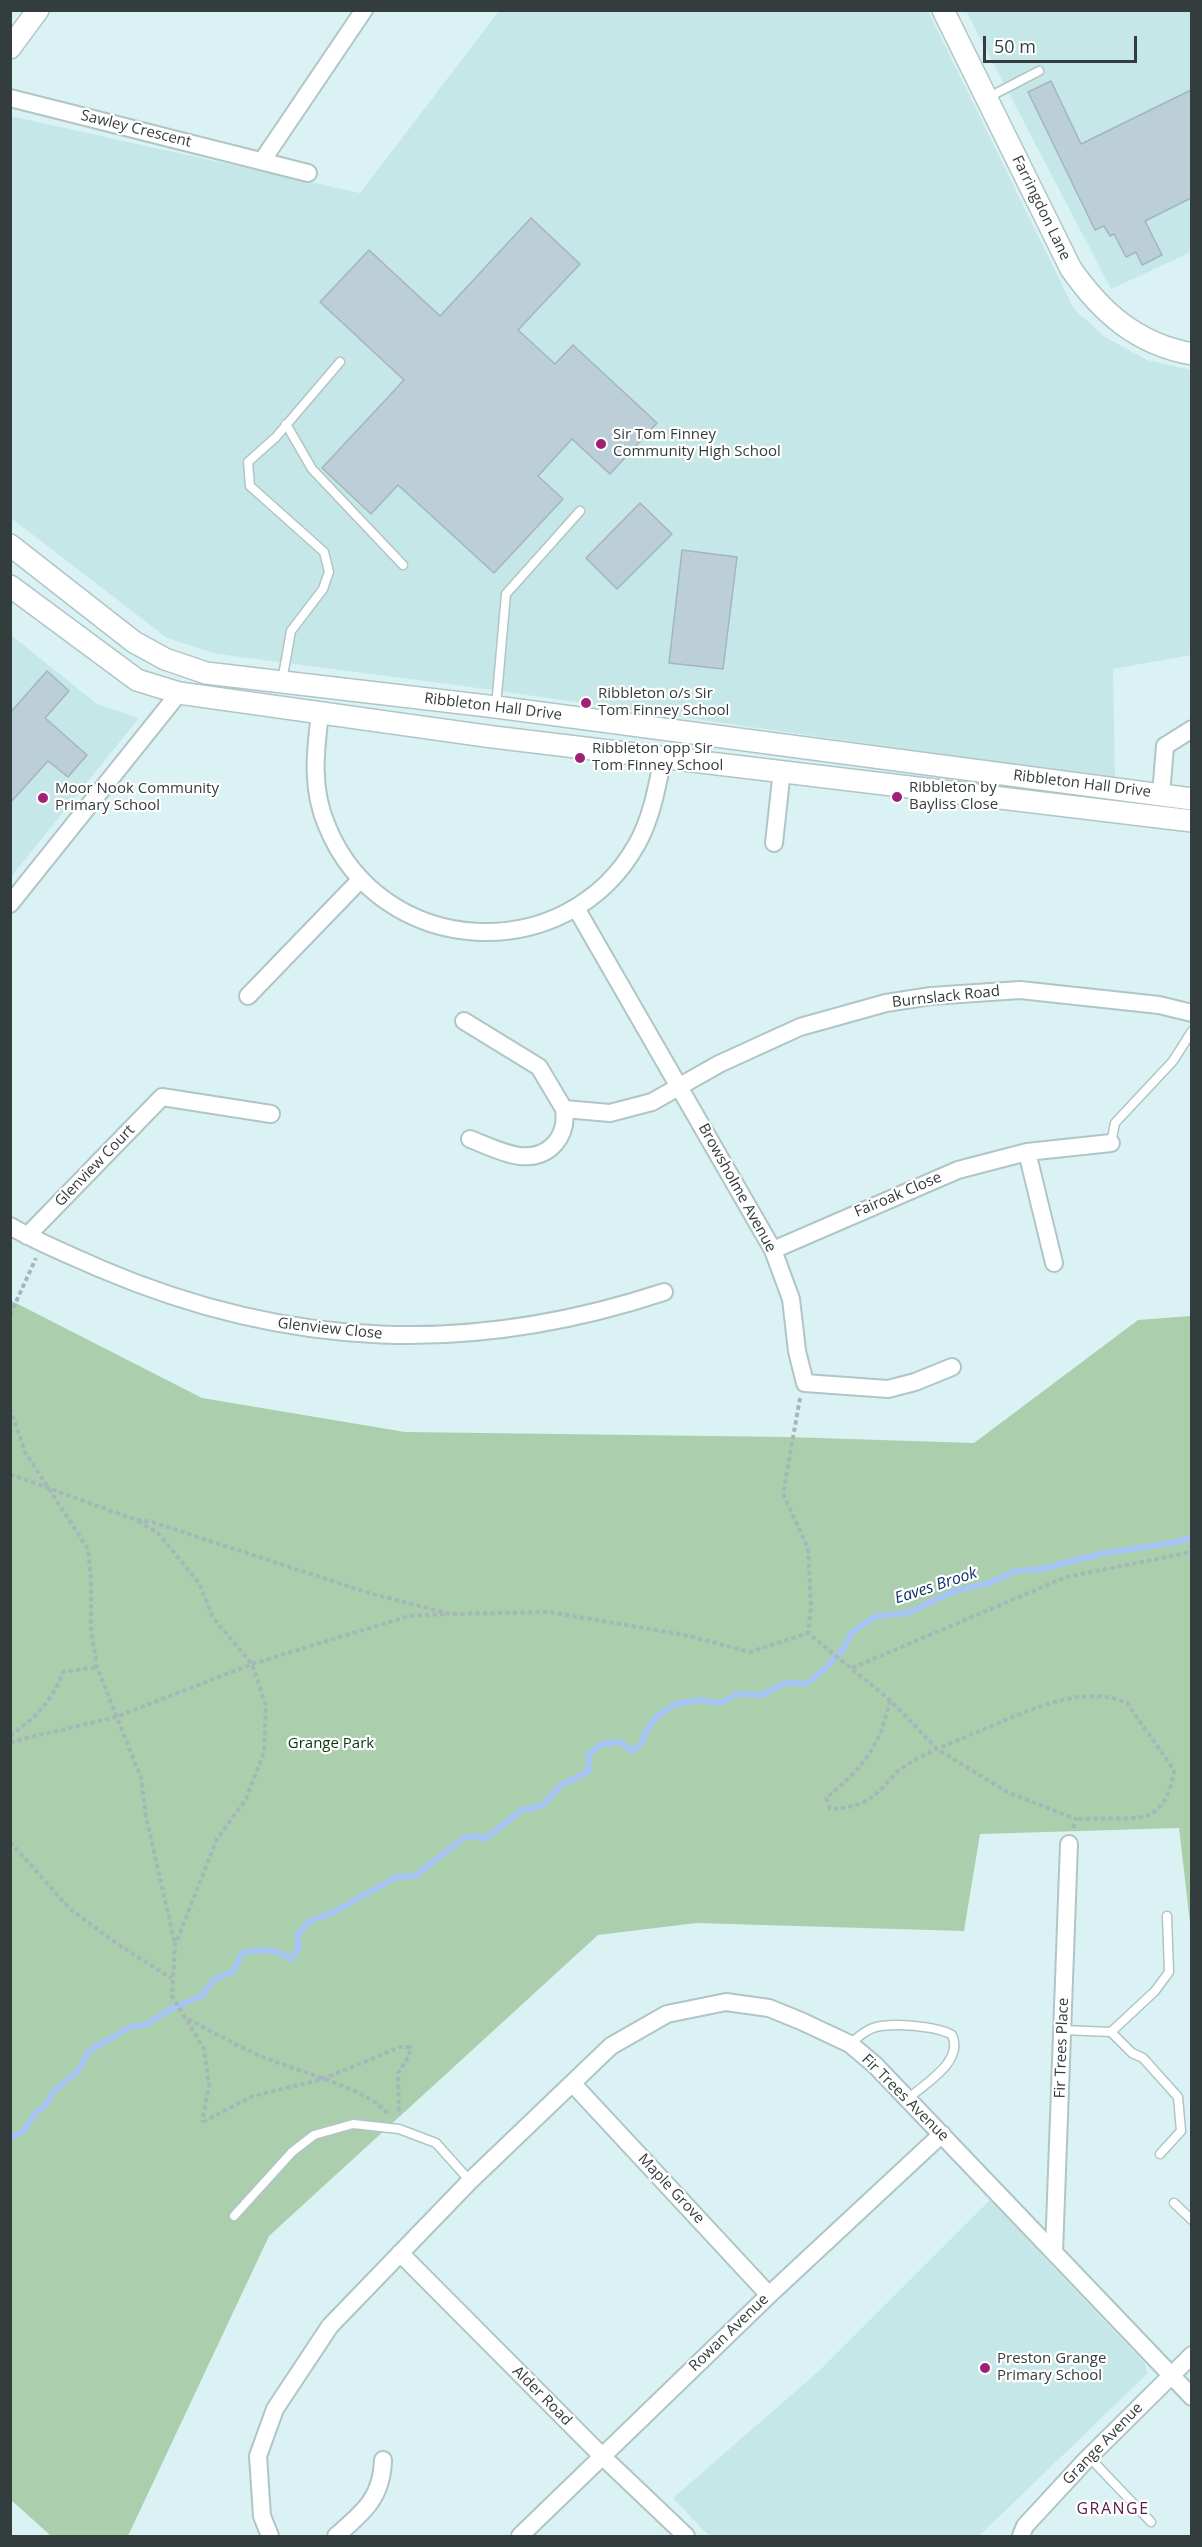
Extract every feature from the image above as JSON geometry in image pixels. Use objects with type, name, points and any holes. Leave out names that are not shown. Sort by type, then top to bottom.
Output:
[{"type":"street","points":[[10,48],[38,10]]},
{"type":"street","points":[[261,161],[364,10]]},
{"type":"street","name":"Farringdon Lane","points":[[943,10],[1071,269],[1087,292],[1126,329],[1159,346],[1191,354]]},
{"type":"street","name":"Sawley Crescent","points":[[10,98],[308,173]]},
{"type":"street","name":"Ribbleton Hall Drive","points":[[10,545],[134,642],[165,659],[206,673],[496,707],[1191,799]]},
{"type":"street","name":"Ribbleton Hall Drive","points":[[10,586],[137,680],[179,693],[493,736],[1191,821]]},
{"type":"street","points":[[10,904],[179,693],[185,666]]},
{"type":"street","points":[[321,688],[314,764],[320,806],[336,845],[361,879],[386,901],[415,917],[457,930],[488,933],[519,930],[548,921],[576,908],[611,879],[637,843],[653,802],[663,757],[666,729]]},
{"type":"street","points":[[493,736],[496,707]]},
{"type":"street","points":[[1161,795],[1165,746],[1191,729]]},
{"type":"street","points":[[774,843],[782,770]]},
{"type":"street","points":[[1116,812],[1119,789]]},
{"type":"street","points":[[248,996],[361,879]]},
{"type":"street","name":"Browsholme Avenue","points":[[576,908],[773,1250],[791,1299],[797,1351],[805,1383]]},
{"type":"street","name":"Burnslack Road","points":[[564,1109],[610,1113],[652,1102],[749,1049],[800,1027],[886,1003],[931,996],[1020,990],[1159,1005],[1191,1013]]},
{"type":"street","points":[[464,1021],[509,1046],[539,1067],[564,1109],[566,1124],[563,1134],[548,1149],[538,1154],[511,1154],[470,1139]]},
{"type":"street","name":"Glenview Court","points":[[27,1236],[162,1097],[271,1114]]},
{"type":"street","name":"Fairoak Close","points":[[773,1250],[958,1170],[1027,1152],[1111,1143]]},
{"type":"street","points":[[1027,1152],[1054,1263]]},
{"type":"street","name":"Glenview Close","points":[[10,1226],[43,1244],[149,1289],[256,1321],[340,1333],[425,1335],[529,1326],[582,1316],[664,1292]]},
{"type":"street","points":[[805,1383],[888,1389],[915,1382],[952,1367]]},
{"type":"street","name":"Fir Trees Place","points":[[1054,2252],[1069,1844]]},
{"type":"street","name":"Fir Trees Avenue","points":[[270,2536],[262,2516],[258,2456],[275,2409],[330,2326],[470,2181],[611,2046],[667,2014],[726,2002],[769,2008],[850,2044],[908,2098],[1172,2374],[1191,2397]]},
{"type":"street","name":"Maple Grove","points":[[573,2084],[769,2295]]},
{"type":"street","name":"Rowan Avenue","points":[[520,2536],[769,2295],[942,2134]]},
{"type":"street","name":"Alder Road","points":[[400,2253],[603,2457],[686,2536]]},
{"type":"street","name":"Grange Avenue","points":[[1021,2536],[1025,2526],[1089,2457],[1191,2355]]},
{"type":"street","points":[[336,2536],[369,2506],[382,2479],[383,2460]]},
{"type":"lane","points":[[987,98],[1039,71]]},
{"type":"lane","points":[[282,682],[291,631],[323,589],[329,573],[324,552],[250,486],[248,462],[286,424],[340,362]]},
{"type":"lane","points":[[286,424],[312,469],[403,565]]},
{"type":"lane","points":[[496,707],[506,594],[580,511]]},
{"type":"lane","points":[[1111,1143],[1115,1123],[1173,1061],[1191,1031]]},
{"type":"lane","points":[[1111,2032],[1155,1991],[1168,1972],[1167,1916]]},
{"type":"lane","points":[[850,2044],[874,2028],[891,2025],[944,2030],[952,2035],[955,2052],[950,2061],[908,2098]]},
{"type":"lane","points":[[1063,2030],[1111,2032],[1132,2053],[1143,2058],[1178,2097],[1181,2131],[1160,2154]]},
{"type":"lane","points":[[234,2216],[292,2152],[314,2135],[354,2124],[399,2129],[436,2143],[470,2181]]},
{"type":"lane","points":[[1174,2203],[1191,2220]]},
{"type":"lane","points":[[1089,2457],[1151,2522]]},
{"type":"path","points":[[10,1315],[43,1244]]},
{"type":"path","points":[[805,1383],[796,1408],[783,1494],[808,1548],[812,1607],[808,1632]]},
{"type":"path","points":[[10,1408],[25,1452],[88,1549],[92,1579],[92,1629],[97,1667],[141,1778],[146,1817],[175,1945]]},
{"type":"path","points":[[10,1474],[46,1485],[136,1520],[158,1533],[199,1582],[213,1618],[252,1664],[266,1706],[264,1752],[246,1799],[217,1839],[175,1945],[171,1978],[172,1996],[188,2019],[204,2049],[209,2086],[202,2122],[253,2096],[323,2079],[400,2047],[410,2048],[409,2056],[398,2073],[399,2129]]},
{"type":"path","points":[[136,1520],[152,1522],[369,1593],[451,1614]]},
{"type":"path","points":[[852,1668],[1065,1577],[1191,1552]]},
{"type":"path","points":[[10,1742],[116,1717],[252,1664],[409,1616],[549,1612],[685,1635],[750,1652],[808,1632]]},
{"type":"path","points":[[808,1632],[890,1700],[937,1749],[1007,1792],[1076,1819],[1147,1816],[1162,1803],[1172,1785],[1174,1770],[1127,1703],[1116,1698],[1098,1697],[1059,1702],[937,1749],[900,1769],[873,1799],[853,1808],[830,1809],[826,1797],[857,1772],[878,1744],[890,1700]]},
{"type":"path","points":[[10,1736],[38,1716],[57,1688],[63,1672],[97,1667]]},
{"type":"path","points":[[1069,1844],[1076,1819]]},
{"type":"path","points":[[10,1842],[70,1909],[116,1943],[171,1978]]},
{"type":"path","points":[[188,2019],[262,2057],[323,2079],[383,2107],[399,2129]]},
{"type":"shaded area","name":"Sir Tom Finney Community High School","points":[[499,11],[928,11],[1074,309],[1105,337],[1147,360],[1191,370],[1191,655],[1113,669],[1115,779],[471,687],[217,654],[167,638],[11,518],[10,116],[360,193]]},
{"type":"shaded area","points":[[966,11],[1191,11],[1191,252],[1111,289]]},
{"type":"shaded area","name":"Moor Nook Community Primary School","points":[[11,635],[97,704],[139,718],[11,877]]},
{"type":"shaded area","name":"Preston Grange Primary School","points":[[990,2200],[1145,2364],[1147,2374],[979,2536],[709,2536],[673,2498],[820,2370]]},
{"type":"green space","name":"Grange Park","points":[[10,1300],[202,1398],[405,1432],[787,1437],[974,1443],[1138,1320],[1191,1316],[1191,1932],[1179,1828],[980,1834],[964,1931],[696,1923],[598,1935],[269,2236],[128,2536],[51,2536],[10,2499]]},
{"type":"building","points":[[1051,81],[1081,144],[1191,90],[1191,198],[1145,221],[1162,255],[1142,265],[1136,252],[1126,257],[1114,234],[1110,236],[1104,226],[1095,230],[1028,92]]},
{"type":"building","points":[[531,218],[580,264],[518,330],[555,364],[573,345],[657,423],[610,474],[572,439],[538,476],[563,499],[494,573],[398,485],[371,514],[322,468],[404,380],[320,302],[369,250],[440,316]]},
{"type":"building","points":[[640,503],[672,534],[617,589],[586,558]]},
{"type":"building","points":[[682,550],[737,557],[723,669],[669,663]]},
{"type":"building","points":[[47,671],[69,691],[45,718],[87,755],[68,777],[48,761],[10,803],[10,713]]},
{"type":"waterway","name":"Eaves Brook","points":[[10,2139],[23,2131],[37,2111],[45,2106],[54,2091],[78,2071],[89,2051],[130,2027],[145,2025],[171,2009],[203,1995],[214,1979],[233,1972],[242,1953],[268,1950],[291,1959],[299,1947],[297,1935],[310,1921],[336,1911],[396,1877],[415,1876],[463,1838],[479,1836],[485,1839],[523,1809],[535,1808],[544,1804],[560,1786],[589,1771],[588,1755],[602,1744],[620,1742],[632,1751],[642,1743],[646,1731],[657,1716],[676,1704],[698,1700],[721,1703],[737,1694],[762,1695],[785,1683],[806,1684],[827,1667],[843,1649],[852,1632],[877,1616],[907,1613],[955,1591],[989,1583],[1015,1571],[1042,1569],[1104,1553],[1192,1538]]},
{"type":"place","name":"Sir Tom Finney Community High School","points":[[601,444]]},
{"type":"place","name":"Ribbleton o/s Sir Tom Finney School","points":[[586,703]]},
{"type":"place","name":"Ribbleton opp Sir Tom Finney School","points":[[580,758]]},
{"type":"place","name":"Ribbleton by Bayliss Close","points":[[897,797]]},
{"type":"place","name":"Moor Nook Community Primary School","points":[[43,798]]},
{"type":"place","name":"Preston Grange Primary School","points":[[985,2368]]},
{"type":"district","name":"GRANGE","points":[[1113,2509]]}]
